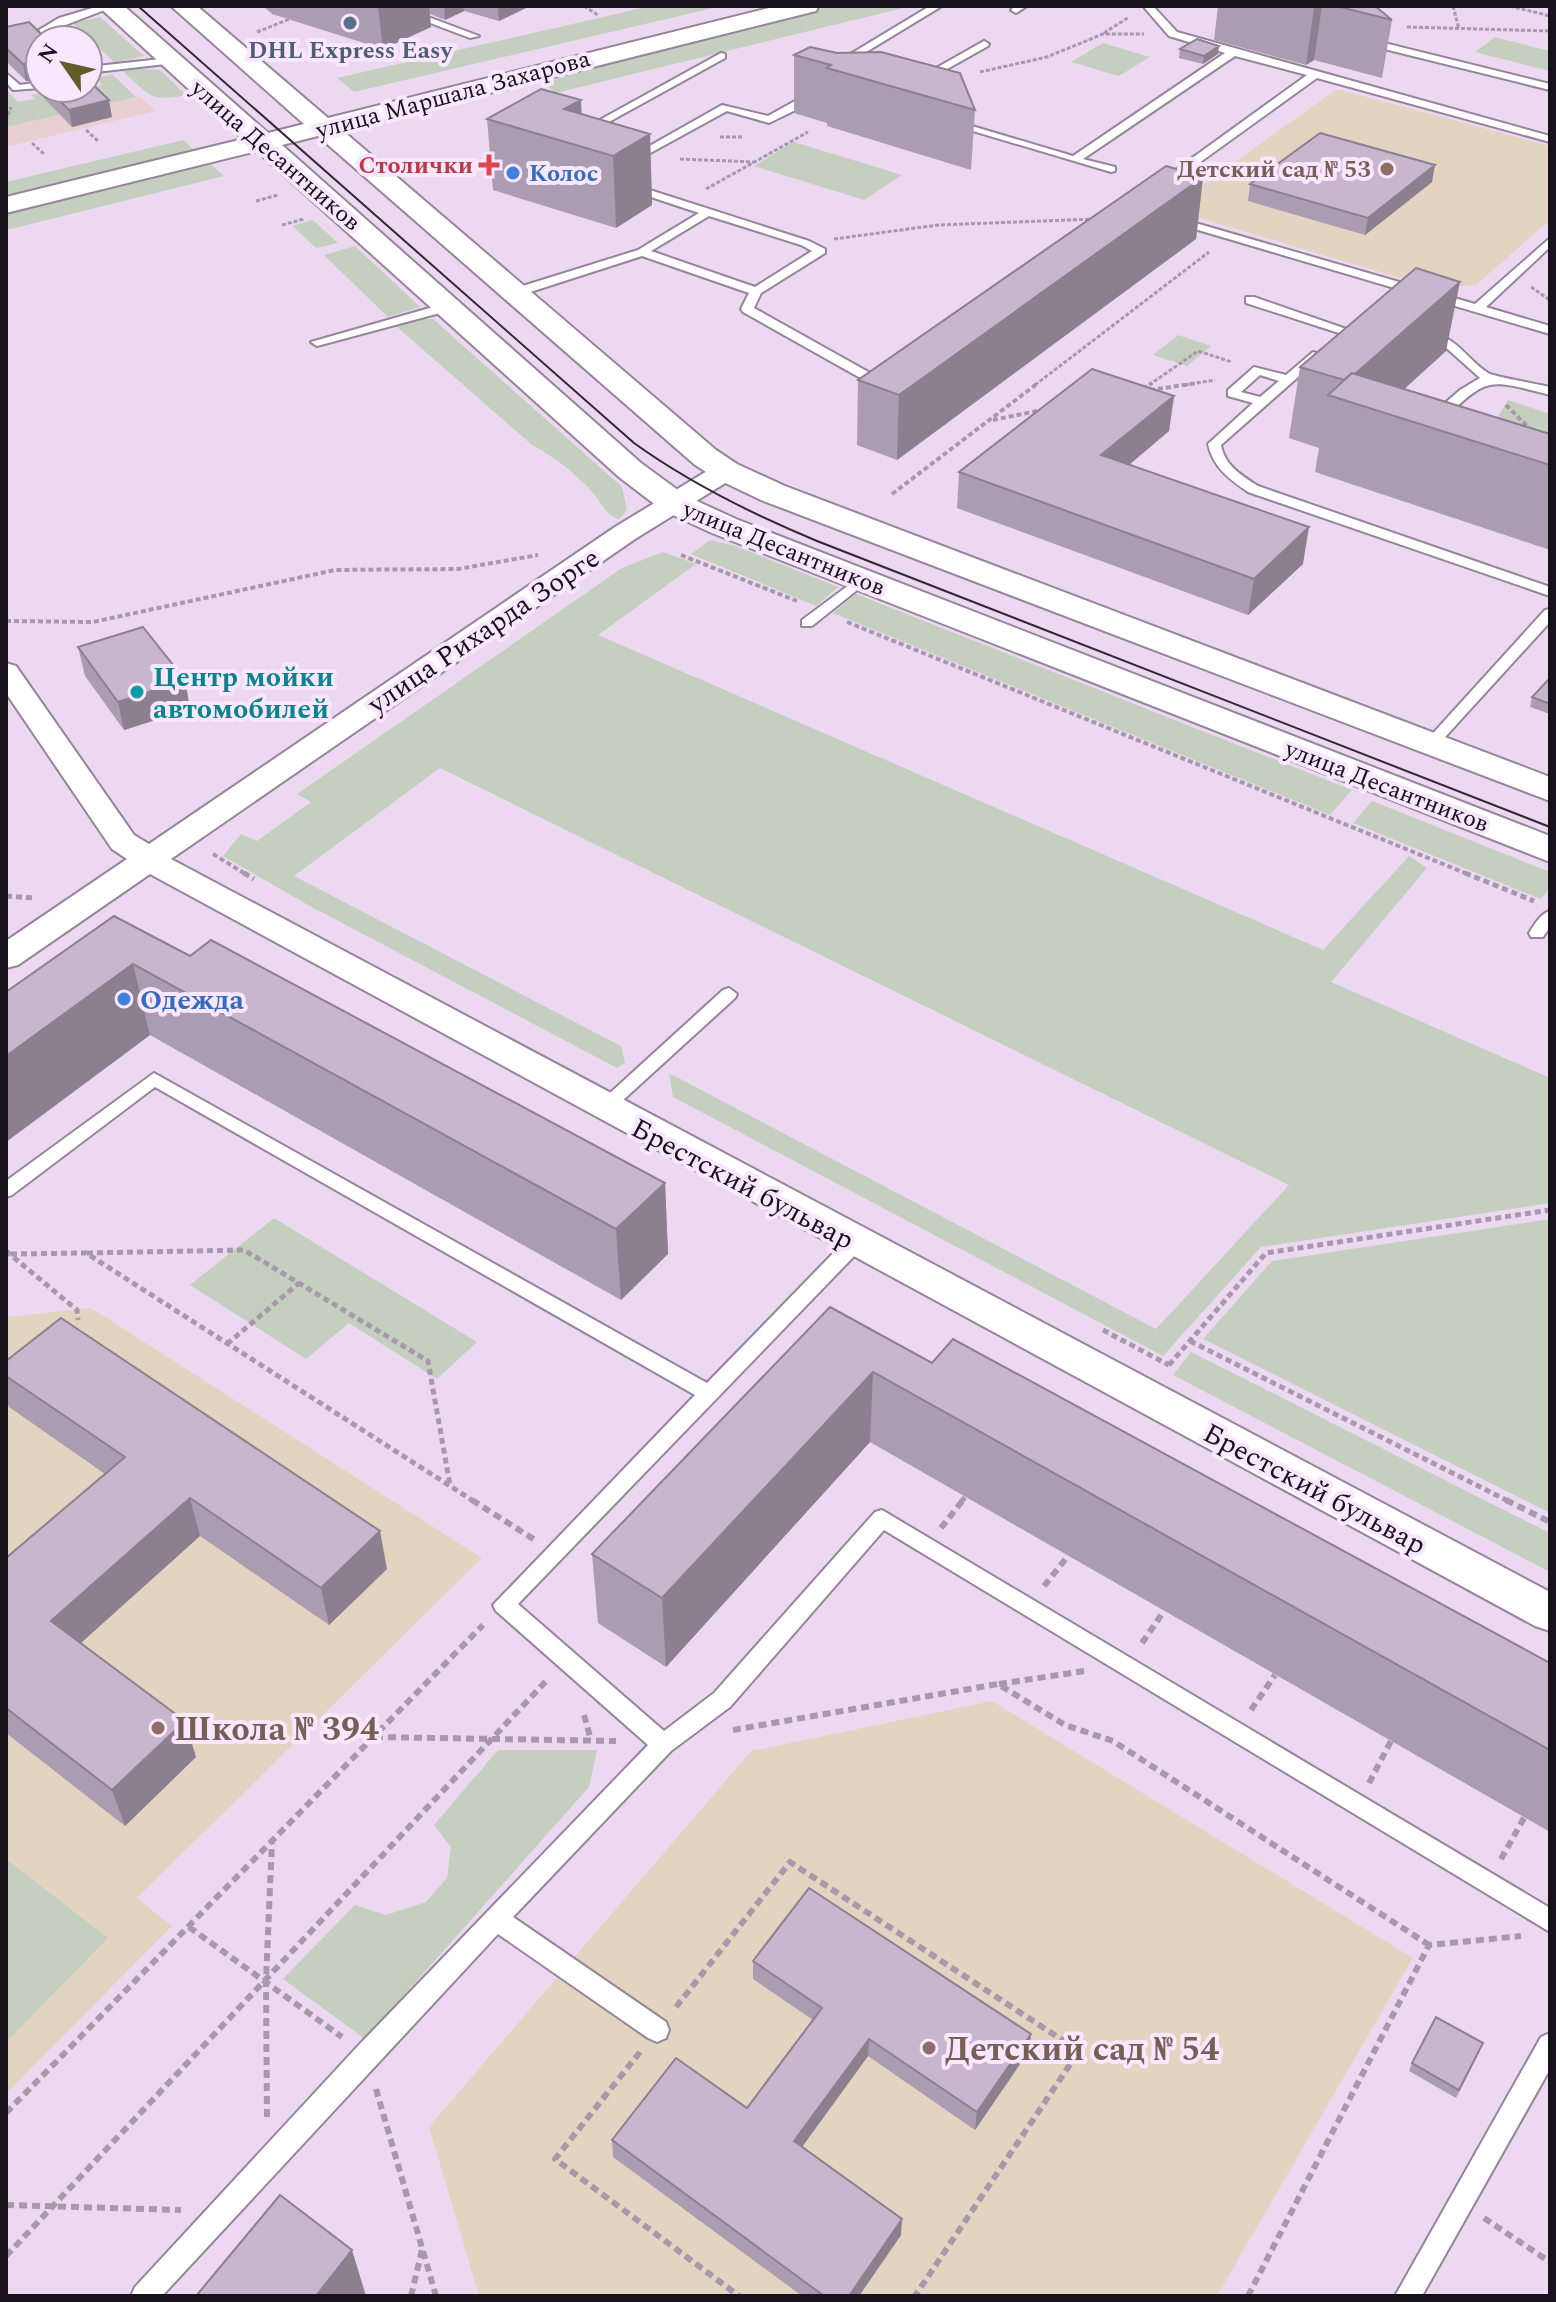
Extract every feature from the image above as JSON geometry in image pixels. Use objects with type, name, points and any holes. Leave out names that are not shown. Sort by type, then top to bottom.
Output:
[{"type":"street","name":"улица Десантников","points":[[110,6],[170,61],[226,125],[264,144],[588,435],[674,503],[724,526],[1550,850]]},
{"type":"street","name":"улица Десантников","points":[[183,6],[705,457],[726,471],[773,493],[1550,790]]},
{"type":"street","name":"улица Маршала Захарова","points":[[226,125],[759,6]]},
{"type":"street","name":"улица Маршала Захарова","points":[[6,205],[264,144],[544,70],[807,6]]},
{"type":"street","name":"улица Рихарда Зорге","points":[[6,957],[674,503],[726,471]]},
{"type":"street","name":"Брестский бульвар","points":[[6,672],[123,842],[149,859],[604,1108],[1550,1613]]},
{"type":"lane","points":[[46,24],[110,6]]},
{"type":"lane","points":[[390,6],[474,36]]},
{"type":"lane","points":[[831,68],[937,6]]},
{"type":"lane","points":[[1148,6],[1173,34],[1550,139]]},
{"type":"lane","points":[[55,24],[63,20]]},
{"type":"lane","points":[[1201,41],[1213,33]]},
{"type":"lane","points":[[1352,38],[1550,87]]},
{"type":"lane","points":[[914,84],[942,73],[984,44]]},
{"type":"lane","points":[[1074,160],[1233,52]]},
{"type":"lane","points":[[573,137],[721,56]]},
{"type":"lane","points":[[104,70],[170,61]]},
{"type":"lane","points":[[1177,189],[1156,186],[1315,74]]},
{"type":"lane","points":[[6,76],[17,88],[24,87]]},
{"type":"lane","points":[[804,84],[808,98]]},
{"type":"lane","points":[[620,165],[726,107],[769,120],[808,98],[822,102]]},
{"type":"lane","points":[[964,115],[969,128]]},
{"type":"lane","points":[[940,120],[1111,169]]},
{"type":"lane","points":[[615,182],[805,243],[821,251],[756,291],[747,309],[886,387],[899,378]]},
{"type":"lane","points":[[517,292],[642,252],[708,212]]},
{"type":"lane","points":[[1161,216],[1418,294],[1550,330]]},
{"type":"lane","points":[[1478,308],[1550,241]]},
{"type":"lane","points":[[642,252],[756,291]]},
{"type":"lane","points":[[1250,300],[1346,331]]},
{"type":"lane","points":[[317,342],[447,307]]},
{"type":"lane","points":[[1334,340],[1362,323]]},
{"type":"lane","points":[[1409,329],[1446,341],[1487,378]]},
{"type":"lane","points":[[1323,350],[1214,444],[1216,459],[1253,489],[1550,592]]},
{"type":"lane","points":[[1262,402],[1232,393],[1258,370],[1288,380]]},
{"type":"lane","points":[[1419,434],[1476,382],[1487,378],[1503,377],[1550,391]]},
{"type":"lane","points":[[807,623],[861,580]]},
{"type":"lane","points":[[1431,744],[1550,613]]},
{"type":"lane","points":[[1537,933],[1546,910]]},
{"type":"lane","points":[[604,1108],[729,994]]},
{"type":"lane","points":[[6,1190],[154,1079],[709,1393]]},
{"type":"lane","points":[[663,1744],[504,1605],[855,1243]]},
{"type":"lane","points":[[144,2296],[366,2055],[663,1744],[722,1700],[882,1518],[1487,1883],[1542,1928]]},
{"type":"lane","points":[[496,1919],[657,2030]]},
{"type":"lane","points":[[1408,2296],[1550,2045]]},
{"type":"path","points":[[584,6],[598,15]]},
{"type":"path","points":[[1453,6],[1459,29]]},
{"type":"path","points":[[1510,6],[1550,16]]},
{"type":"path","points":[[942,73],[989,71],[1047,57],[1103,34],[1135,13]]},
{"type":"path","points":[[267,28],[295,16]]},
{"type":"path","points":[[1397,27],[1550,31]]},
{"type":"path","points":[[1103,34],[1173,34]]},
{"type":"path","points":[[86,130],[98,141]]},
{"type":"path","points":[[681,203],[808,132]]},
{"type":"path","points":[[784,137],[799,136]]},
{"type":"path","points":[[707,137],[753,137]]},
{"type":"path","points":[[32,143],[44,154]]},
{"type":"path","points":[[690,160],[754,162]]},
{"type":"path","points":[[256,201],[288,193]]},
{"type":"path","points":[[282,225],[316,216]]},
{"type":"path","points":[[805,243],[938,225],[1103,219]]},
{"type":"path","points":[[892,494],[1228,237]]},
{"type":"path","points":[[1240,365],[1198,351],[1139,392],[1223,379],[1245,382]]},
{"type":"path","points":[[1487,378],[1538,438],[1526,439]]},
{"type":"path","points":[[992,420],[1051,409]]},
{"type":"path","points":[[6,621],[93,622],[335,570],[458,569],[549,553]]},
{"type":"path","points":[[681,555],[799,602]]},
{"type":"path","points":[[844,620],[1546,910]]},
{"type":"path","points":[[6,896],[39,899]]},
{"type":"path","points":[[1161,1374],[1266,1253],[1550,1210]]},
{"type":"path","points":[[9,1252],[244,1250],[428,1361],[450,1486]]},
{"type":"path","points":[[9,1252],[77,1310],[78,1320]]},
{"type":"path","points":[[86,1253],[555,1553]]},
{"type":"path","points":[[227,1344],[299,1283]]},
{"type":"path","points":[[1190,1341],[1550,1522]]},
{"type":"path","points":[[927,1546],[965,1497]]},
{"type":"path","points":[[1028,1606],[1068,1556]]},
{"type":"path","points":[[724,1732],[1126,1665],[1164,1611]]},
{"type":"path","points":[[6,2113],[483,1625]]},
{"type":"path","points":[[1235,1732],[1275,1675]]},
{"type":"path","points":[[6,2256],[549,1678]]},
{"type":"path","points":[[998,1684],[1065,1725],[1113,1741],[1429,1945],[1542,1928]]},
{"type":"path","points":[[375,1737],[494,1737],[663,1744]]},
{"type":"path","points":[[1357,1804],[1391,1741]]},
{"type":"path","points":[[1487,1883],[1524,1818]]},
{"type":"path","points":[[268,2162],[266,1980],[272,1841]]},
{"type":"path","points":[[739,2296],[555,2159],[790,1862],[1079,2051],[915,2296]]},
{"type":"path","points":[[189,1927],[366,2055],[436,2296]]},
{"type":"path","points":[[1248,2296],[1429,1945]]},
{"type":"path","points":[[1462,2204],[1550,2262]]},
{"type":"path","points":[[6,2205],[222,2211]]},
{"type":"path","points":[[411,2296],[423,2249]]},
{"type":"shaded area","name":"Детский сад № 53","points":[[1337,89],[1550,146],[1550,220],[1476,285],[1434,288],[1169,209]]},
{"type":"shaded area","points":[[139,96],[156,111],[9,146],[6,142],[6,127]]},
{"type":"shaded area","name":"Школа № 394","points":[[91,1308],[482,1558],[137,1898],[172,1926],[6,2094],[6,1317]]},
{"type":"shaded area","name":"Детский сад № 54","points":[[992,1701],[1413,1958],[1217,2296],[479,2296],[429,2127],[751,1751]]},
{"type":"green space","points":[[651,6],[722,6],[354,92],[337,78]]},
{"type":"green space","points":[[833,6],[911,6],[556,93],[545,84],[594,63]]},
{"type":"green space","points":[[101,17],[144,56],[115,63],[104,53],[104,24],[72,23]]},
{"type":"green space","points":[[1495,37],[1550,51],[1550,71],[1475,52]]},
{"type":"green space","points":[[1103,43],[1150,57],[1119,76],[1071,62]]},
{"type":"green space","points":[[160,70],[186,95],[165,98],[151,95],[123,71]]},
{"type":"green space","points":[[112,74],[136,97],[6,127],[6,90],[18,102],[24,101],[24,104],[104,104],[104,76]]},
{"type":"green space","points":[[183,140],[197,153],[6,199],[6,182]]},
{"type":"green space","points":[[793,142],[902,175],[864,200],[754,166]]},
{"type":"green space","points":[[210,164],[224,176],[6,230],[6,213]]},
{"type":"green space","points":[[313,220],[338,243],[316,248],[292,226]]},
{"type":"green space","points":[[355,246],[420,307],[388,317],[324,255]]},
{"type":"green space","points":[[419,319],[433,319],[622,487],[627,510],[619,519],[606,510],[576,476],[532,445],[396,326]]},
{"type":"green space","points":[[1178,335],[1211,346],[1187,366],[1153,355]]},
{"type":"green space","points":[[1508,400],[1550,414],[1550,470],[1480,446]]},
{"type":"green space","points":[[710,540],[736,546],[838,587],[816,606],[691,554]]},
{"type":"green space","points":[[663,552],[696,564],[598,635],[1323,950],[1409,856],[1427,868],[1331,982],[1550,1078],[1550,1203],[1261,1247],[1163,1356],[673,1097],[669,1073],[1156,1329],[1289,1185],[440,768],[294,876],[621,1046],[625,1063],[617,1068],[308,905],[223,856],[241,834],[257,841],[311,802],[297,794],[622,568]]},
{"type":"green space","points":[[856,594],[1352,790],[1330,815],[833,613]]},
{"type":"green space","points":[[1372,801],[1550,872],[1550,888],[1541,899],[1353,823]]},
{"type":"green space","points":[[274,1218],[477,1342],[437,1379],[349,1323],[306,1359],[190,1285]]},
{"type":"green space","points":[[1550,1219],[1550,1513],[1203,1339],[1272,1261]]},
{"type":"green space","points":[[1191,1352],[1550,1533],[1550,1572],[1173,1375]]},
{"type":"green space","points":[[498,1750],[597,1750],[589,1787],[365,2039],[283,1979],[355,1905],[386,1915],[426,1902],[447,1878],[451,1847],[434,1825]]},
{"type":"green space","points":[[6,1859],[108,1938],[6,2042]]},
{"type":"building","points":[[1336,6],[1375,6],[1392,20]]},
{"type":"building","points":[[29,22],[31,24],[24,24],[24,64],[6,48],[6,27]]},
{"type":"building","points":[[1197,39],[1219,46],[1204,56],[1180,49]]},
{"type":"building","points":[[810,47],[837,53],[881,52],[960,73],[975,110],[827,68],[831,65],[794,55]]},
{"type":"building","points":[[541,89],[581,100],[564,109],[650,134],[613,156],[487,119]]},
{"type":"building","points":[[63,104],[93,104],[69,110]]},
{"type":"building","points":[[1320,133],[1435,165],[1368,218],[1250,184]]},
{"type":"building","points":[[1166,166],[1203,177],[899,395],[858,380]]},
{"type":"building","points":[[1416,268],[1460,282],[1355,374],[1344,380],[1300,367]]},
{"type":"building","points":[[1092,369],[1174,396],[1101,455],[1309,527],[1254,579],[959,472]]},
{"type":"building","points":[[1352,373],[1550,434],[1550,465],[1328,395]]},
{"type":"building","points":[[143,627],[185,680],[118,702],[78,647]]},
{"type":"building","points":[[1550,678],[1550,704],[1532,697]]},
{"type":"building","points":[[114,916],[190,956],[211,940],[665,1183],[616,1229],[133,964],[6,1056],[6,992]]},
{"type":"building","points":[[830,1307],[932,1363],[953,1339],[1550,1663],[1550,1750],[873,1372],[662,1598],[592,1554]]},
{"type":"building","points":[[61,1318],[380,1531],[321,1588],[190,1498],[51,1621],[185,1721],[112,1790],[6,1708],[6,1558],[125,1457],[6,1376],[6,1361]]},
{"type":"building","points":[[809,1888],[1031,2034],[977,2112],[869,2039],[794,2141],[902,2219],[849,2296],[824,2296],[612,2140],[676,2058],[747,2108],[822,2008],[753,1961]]},
{"type":"building","points":[[1436,2017],[1483,2043],[1459,2090],[1412,2063]]},
{"type":"building","points":[[280,2195],[352,2250],[316,2296],[196,2296]]},
{"type":"tram line","points":[[138,6],[634,443],[700,485],[817,541],[1550,827]]},
{"type":"place","name":"DHL Express Easy","points":[[350,23]]},
{"type":"place","name":"Столички","points":[[489,165]]},
{"type":"place","name":"Детский сад № 53","points":[[1387,169]]},
{"type":"place","name":"Колос","points":[[513,173]]},
{"type":"place","name":"Центр мойки автомобилей","points":[[137,692]]},
{"type":"place","name":"Одежда","points":[[124,999]]},
{"type":"place","name":"Школа № 394","points":[[158,1728]]},
{"type":"place","name":"Детский сад № 54","points":[[929,2048]]}]
